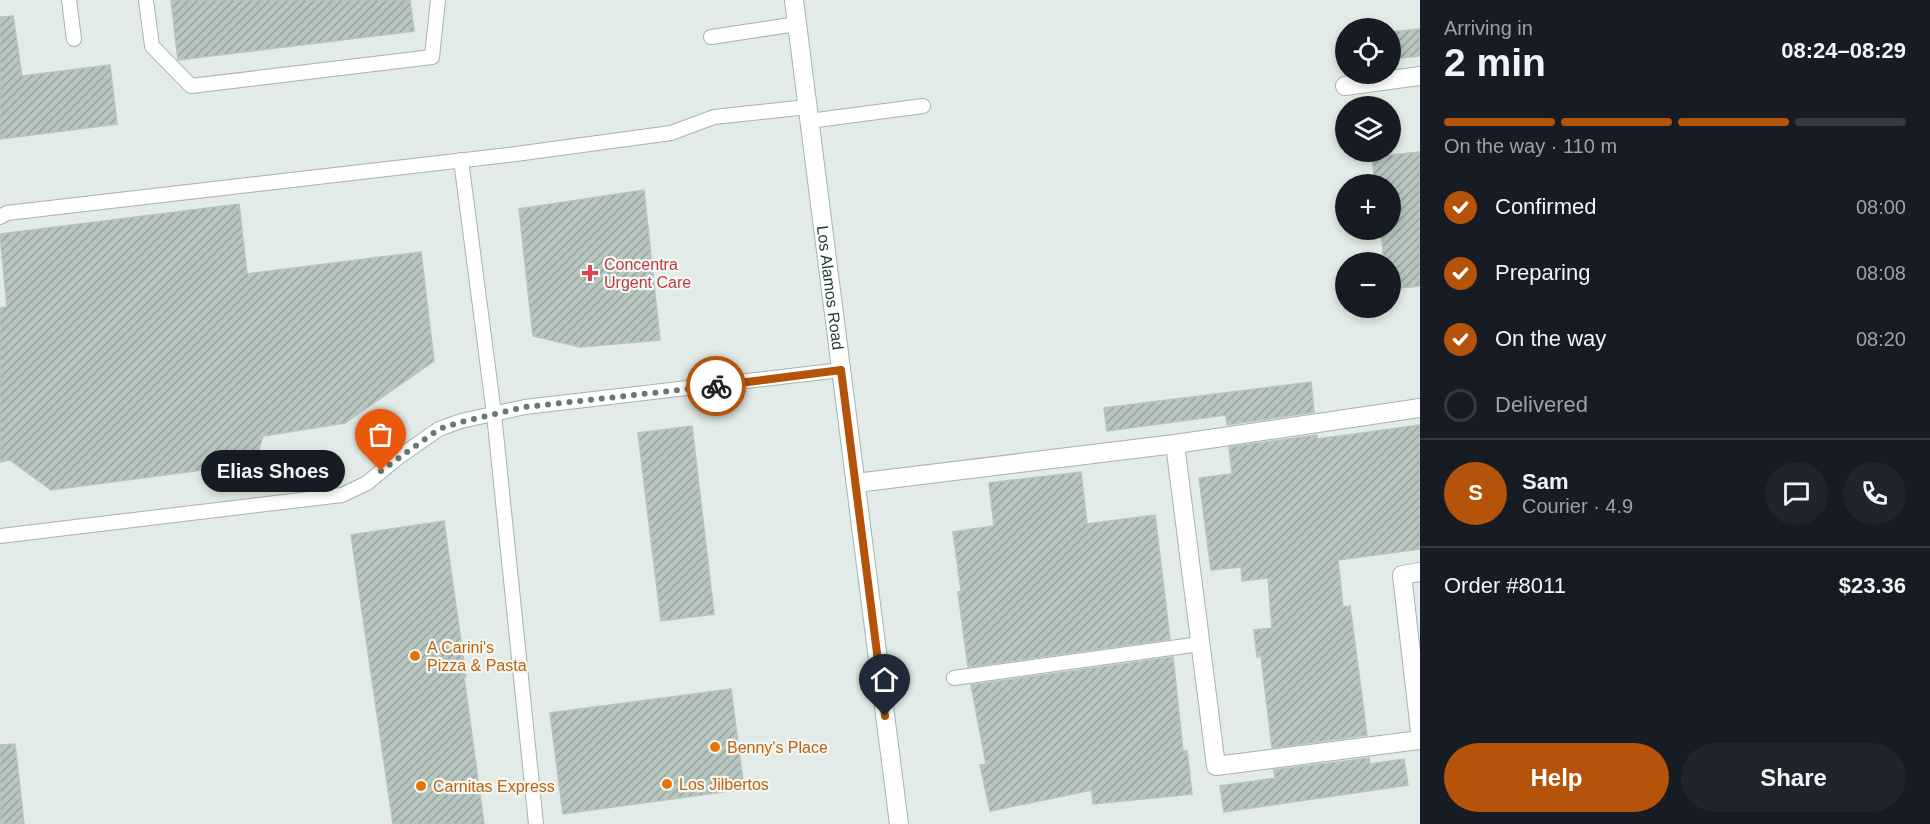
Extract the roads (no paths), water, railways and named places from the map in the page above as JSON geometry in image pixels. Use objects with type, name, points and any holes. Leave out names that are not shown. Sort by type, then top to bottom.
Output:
[{"type":"street","name":"Los Alamos Road","points":[[794,0],[899,824]]},
{"type":"street","points":[[1345,86],[1420,76]]},
{"type":"street","points":[[856,483],[1175,444],[1420,408]]},
{"type":"street","points":[[1175,444],[1216,766],[1420,740]]},
{"type":"street","points":[[1420,572],[1402,575],[1420,731]]},
{"type":"lane","points":[[69,0],[74,39]]},
{"type":"lane","points":[[146,0],[152,46],[191,86],[432,57],[438,0]]},
{"type":"lane","points":[[711,37],[797,24]]},
{"type":"lane","points":[[0,217],[7,213],[671,133],[714,117],[808,114],[923,106]]},
{"type":"lane","points":[[461,160],[494,414],[536,824]]},
{"type":"lane","points":[[0,536],[342,495],[367,483],[396,459],[439,429],[494,414],[525,407],[841,370]]},
{"type":"lane","points":[[954,678],[1200,644]]},
{"type":"place","name":"Concentra Urgent Care","points":[[590,273]]},
{"type":"place","name":"Elias Shoes","points":[[381,471]]},
{"type":"place","name":"A Carini's Pizza & Pasta","points":[[415,656]]},
{"type":"place","name":"Benny's Place","points":[[715,747]]},
{"type":"place","name":"Los Jilbertos","points":[[667,784]]},
{"type":"place","name":"Carnitas Express","points":[[421,786]]}]
